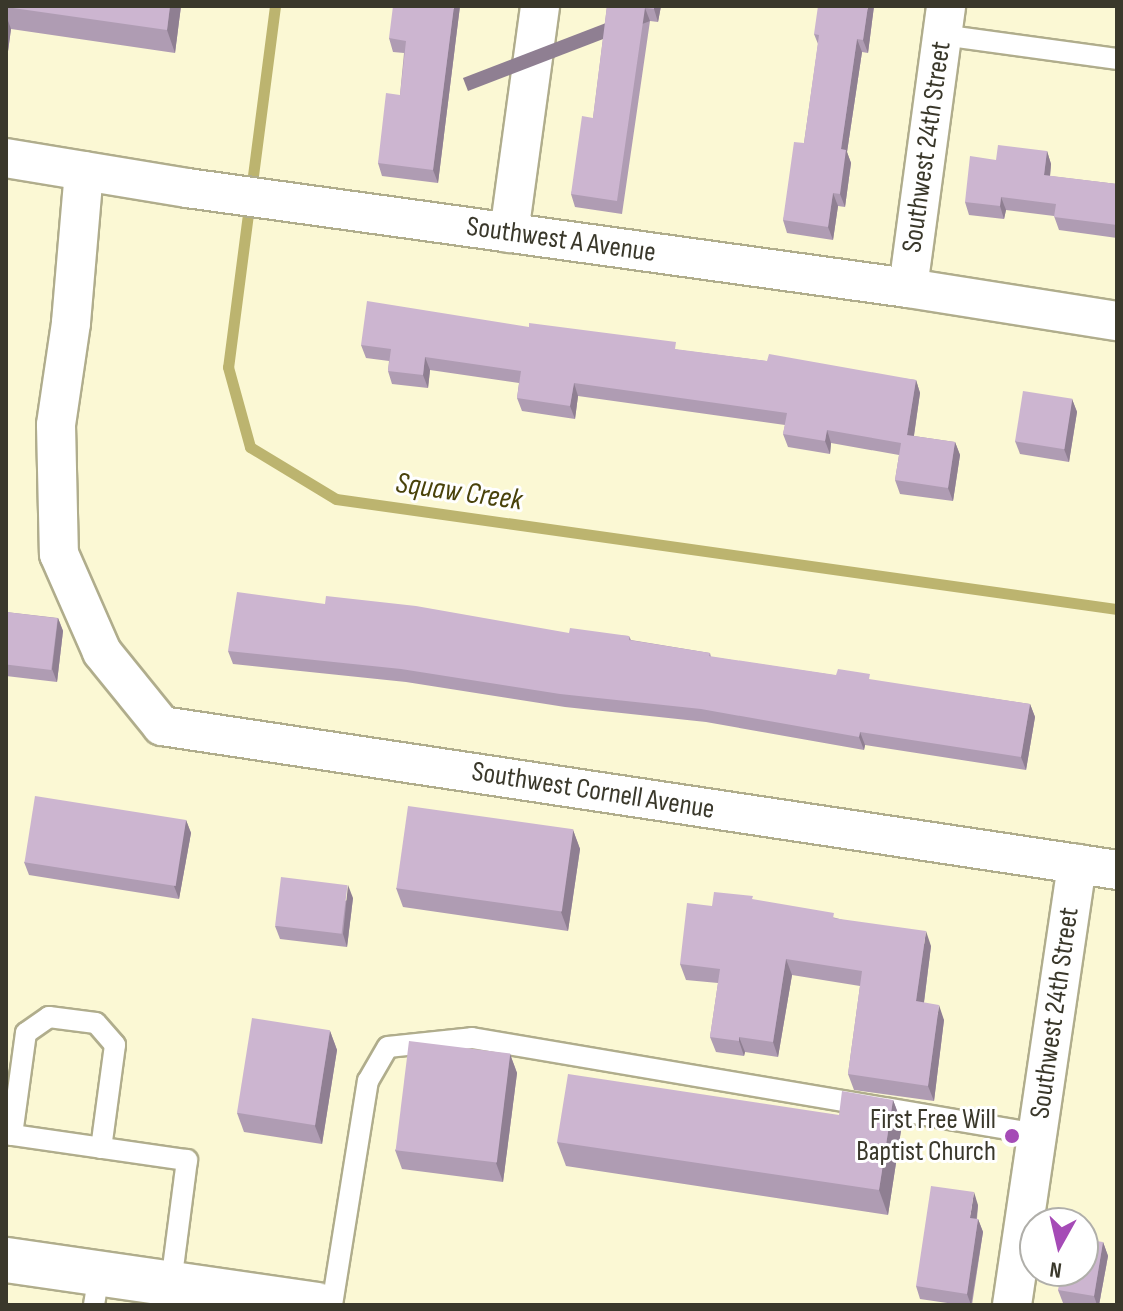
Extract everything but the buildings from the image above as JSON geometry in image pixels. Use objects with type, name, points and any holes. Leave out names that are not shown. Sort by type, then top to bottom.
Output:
[{"type":"main road","points":[[6,1260],[97,1289],[171,1283],[317,1305]]},
{"type":"street","points":[[509,233],[540,6]]},
{"type":"street","name":"Southwest 24th Street","points":[[908,288],[944,21]]},
{"type":"street","name":"Southwest A Avenue","points":[[6,158],[187,188],[908,288],[1117,321]]},
{"type":"street","name":"Southwest Cornell Avenue","points":[[84,171],[71,323],[56,425],[59,554],[102,652],[162,726],[1117,870]]},
{"type":"street","name":"Southwest 24th Street","points":[[1012,1305],[1077,864]]},
{"type":"lane","points":[[944,21],[1117,59]]},
{"type":"lane","points":[[101,1148],[115,1045],[96,1023],[49,1017],[26,1033],[9,1134],[101,1148],[187,1160],[171,1283]]},
{"type":"lane","points":[[332,1305],[368,1081],[388,1047],[472,1038],[1038,1134]]},
{"type":"waterway","name":"Squaw Creek","points":[[275,6],[228,367],[250,447],[336,499],[1117,609]]},
{"type":"place","name":"First Free Will Baptist Church","points":[[1012,1136]]}]
